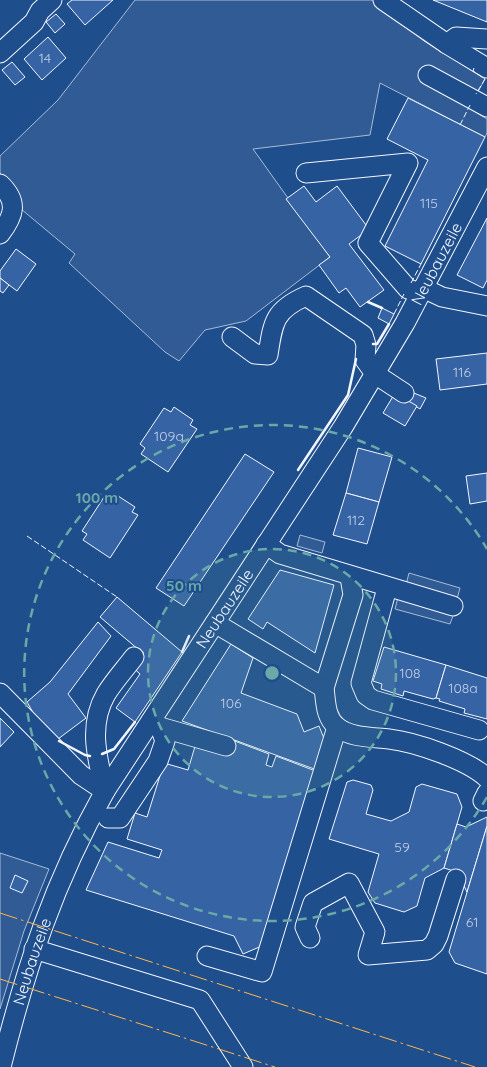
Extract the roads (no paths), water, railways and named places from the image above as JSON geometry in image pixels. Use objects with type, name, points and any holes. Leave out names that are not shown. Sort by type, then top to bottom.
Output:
[{"type":"street","points":[[383,0],[446,44],[487,68]]},
{"type":"street","points":[[0,53],[34,22],[41,4]]},
{"type":"street","points":[[446,44],[456,37],[487,39]]},
{"type":"street","points":[[428,75],[487,107]]},
{"type":"street","points":[[306,173],[408,163],[368,243],[408,288],[487,306]]},
{"type":"street","name":"Neubauzeile","points":[[1,1067],[34,948],[79,837],[105,791],[155,724],[215,623],[375,374],[487,166]]},
{"type":"street","points":[[0,184],[10,198],[13,209],[12,218],[0,234]]},
{"type":"street","points":[[232,337],[255,354],[268,355],[272,328],[286,305],[306,296],[363,335],[366,345],[365,360],[375,374],[404,393]]},
{"type":"street","points":[[266,544],[280,554],[350,577],[453,606]]},
{"type":"street","points":[[350,577],[353,595],[324,688],[327,713],[337,727],[354,735],[391,740],[460,760],[477,768],[487,778]]},
{"type":"street","points":[[387,588],[361,683],[362,690],[373,700],[479,730]]},
{"type":"street","points":[[215,623],[250,646],[324,688]]},
{"type":"street","points":[[105,791],[95,736],[98,714],[106,694],[134,657]]},
{"type":"street","points":[[0,692],[81,775],[105,791]]},
{"type":"street","points":[[155,724],[226,746]]},
{"type":"street","points":[[108,818],[120,818],[158,761],[164,741],[155,724]]},
{"type":"street","points":[[207,956],[262,972],[337,727]]},
{"type":"street","points":[[310,938],[305,927],[313,903],[349,883],[375,932],[368,955],[427,950],[434,944],[438,936],[456,879]]},
{"type":"street","points":[[34,948],[200,1000],[243,1067]]}]
